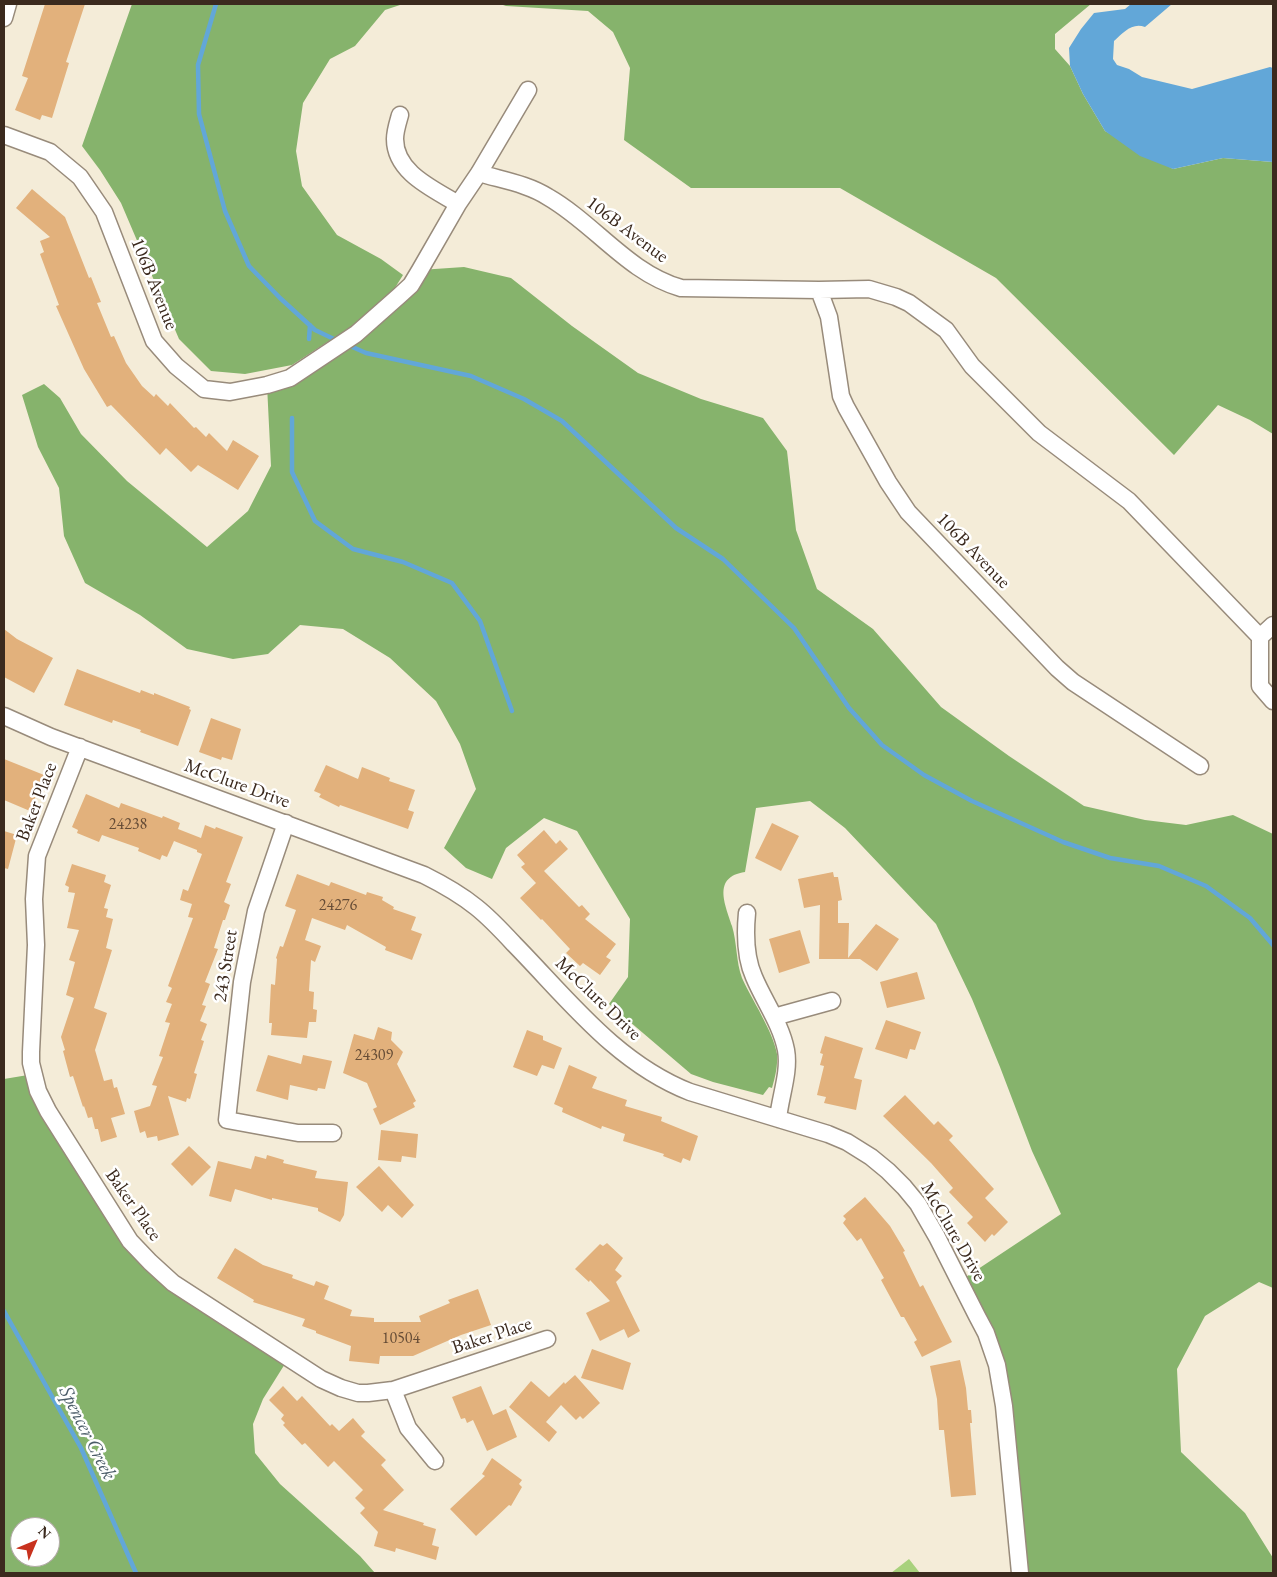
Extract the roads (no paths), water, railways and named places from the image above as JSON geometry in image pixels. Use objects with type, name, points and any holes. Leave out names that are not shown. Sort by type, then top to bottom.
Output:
[{"type":"street","points":[[4,18],[8,4]]},
{"type":"street","name":"106B Avenue","points":[[4,135],[50,152],[80,177],[104,212],[154,342],[176,366],[204,389],[230,392],[267,385],[290,378],[356,334],[411,285],[528,90]]},
{"type":"street","points":[[400,115],[395,139],[401,160],[421,182],[458,204]]},
{"type":"street","name":"106B Avenue","points":[[479,173],[524,186],[548,196],[645,272],[681,288],[869,289],[909,303],[946,330],[972,366],[1039,433],[1129,501],[1260,637]]},
{"type":"street","name":"106B Avenue","points":[[819,290],[829,317],[841,396],[888,482],[908,512],[1057,668],[1073,682],[1200,766]]},
{"type":"street","points":[[1273,624],[1260,637],[1260,686],[1273,701]]},
{"type":"street","name":"McClure Drive","points":[[4,716],[51,738],[409,868],[447,887],[491,920],[606,1040],[658,1077],[690,1092],[833,1136],[871,1157],[888,1171],[911,1195],[937,1237],[986,1334],[997,1365],[1004,1406],[1020,1573]]},
{"type":"street","name":"Baker Place","points":[[80,747],[37,856],[34,899],[36,945],[31,1063],[38,1091],[48,1111],[130,1241],[173,1283],[321,1379],[358,1393],[393,1390],[547,1339]]},
{"type":"street","name":"243 Street","points":[[286,823],[256,911],[242,982],[227,1120],[298,1133],[334,1133]]},
{"type":"street","points":[[746,913],[746,935],[753,975],[782,1035],[787,1053],[787,1066],[778,1118]]},
{"type":"street","points":[[774,1017],[832,1001]]},
{"type":"street","points":[[393,1390],[408,1428],[435,1461]]},
{"type":"water","points":[[1131,4],[1172,4],[1145,27],[1132,27],[1114,41],[1113,59],[1117,65],[1129,69],[1142,77],[1192,89],[1270,67],[1273,68],[1273,162],[1223,158],[1173,169],[1140,156],[1105,131],[1083,94],[1070,66],[1069,48],[1094,13],[1125,9]]},
{"type":"waterway","points":[[216,4],[198,65],[199,114],[225,211],[249,266],[315,330],[338,341]]},
{"type":"waterway","points":[[309,339],[310,325]]},
{"type":"waterway","points":[[348,345],[366,353],[471,376],[524,399],[562,421],[676,528],[723,559],[794,628],[849,708],[882,745],[924,775],[972,801],[1063,842],[1110,858],[1159,866],[1206,886],[1250,918],[1273,945]]},
{"type":"waterway","points":[[292,418],[292,472],[315,521],[353,549],[403,562],[452,583],[480,621],[512,711]]},
{"type":"waterway","name":"Spencer Creek","points":[[4,1311],[81,1448],[136,1573]]}]
